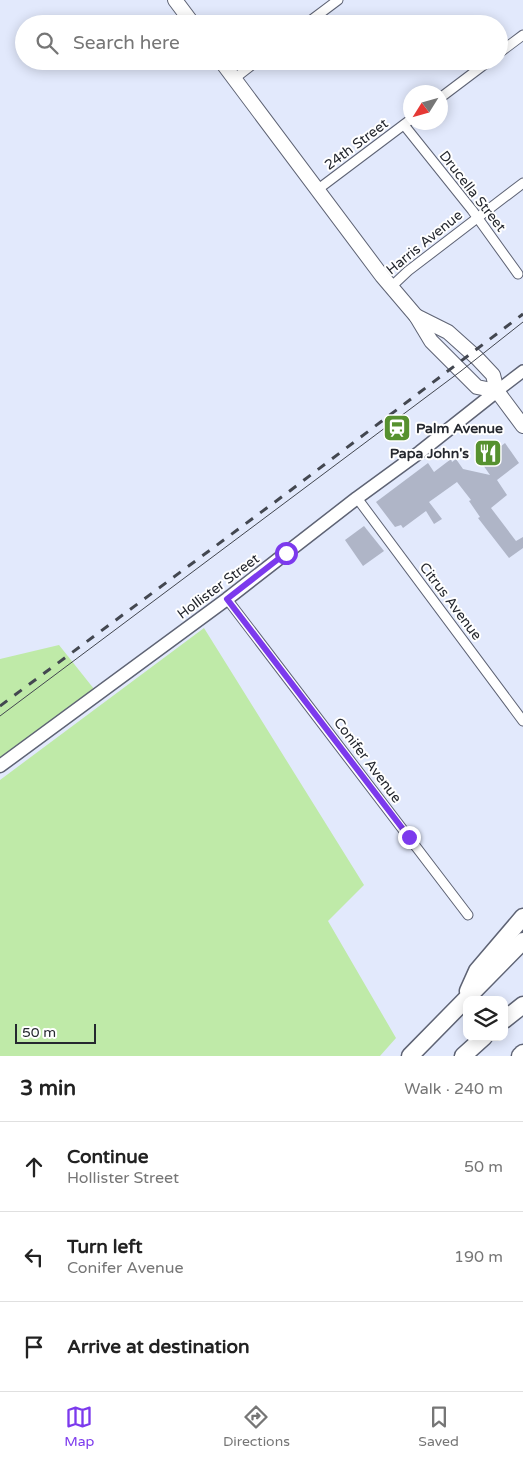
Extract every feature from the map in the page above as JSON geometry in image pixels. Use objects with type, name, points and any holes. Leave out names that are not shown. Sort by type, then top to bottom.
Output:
[{"type":"highway","points":[[466,996],[477,971],[523,917]]},
{"type":"highway","points":[[469,996],[523,941]]},
{"type":"highway","points":[[410,1056],[463,1002]]},
{"type":"highway","points":[[508,1017],[523,1005]]},
{"type":"highway","points":[[463,1056],[480,1041]]},
{"type":"highway","points":[[520,1056],[523,1053]]},
{"type":"main road","points":[[176,0],[187,15]]},
{"type":"main road","points":[[228,70],[391,287],[416,316],[430,341],[477,387],[497,391]]},
{"type":"main road","points":[[416,316],[456,337],[493,375],[497,391],[523,426]]},
{"type":"main road","name":"Hollister Street","points":[[0,766],[227,599],[497,391]]},
{"type":"street","points":[[318,15],[338,0]]},
{"type":"street","points":[[508,46],[523,35]]},
{"type":"street","points":[[234,79],[246,70]]},
{"type":"street","points":[[448,92],[477,70]]},
{"type":"street","name":"24th Street","points":[[317,190],[403,125]]},
{"type":"street","name":"Drucella Street","points":[[413,130],[518,274]]},
{"type":"street","name":"Harris Avenue","points":[[391,287],[523,182]]},
{"type":"street","name":"Hollister Street","points":[[497,391],[523,371]]},
{"type":"street","name":"Citrus Avenue","points":[[357,498],[523,720]]},
{"type":"street","name":"Conifer Avenue","points":[[227,599],[468,915]]},
{"type":"green space","points":[[204,628],[364,885],[328,921],[396,1038],[380,1056],[0,1056],[0,780]]},
{"type":"green space","points":[[59,645],[94,689],[0,759],[0,659]]},
{"type":"building","points":[[505,443],[519,463],[497,480],[507,495],[491,508],[516,541],[523,537],[523,548],[509,558],[478,518],[480,517],[469,501],[471,500],[457,482],[429,502],[442,519],[434,524],[426,511],[403,528],[401,525],[395,527],[376,502],[428,463],[434,472],[451,459],[452,462],[456,459],[463,469],[490,475],[481,462]]},
{"type":"building","points":[[364,526],[384,551],[363,566],[345,540]]},
{"type":"tram line","points":[[0,716],[461,371],[523,322]]},
{"type":"railway","points":[[0,706],[287,493],[523,314]]},
{"type":"place","name":"Palm Avenue","points":[[397,428]]},
{"type":"place","name":"Papa John's","points":[[488,453]]},
{"type":"route","points":[[286,553],[227,599],[409,837]]}]
